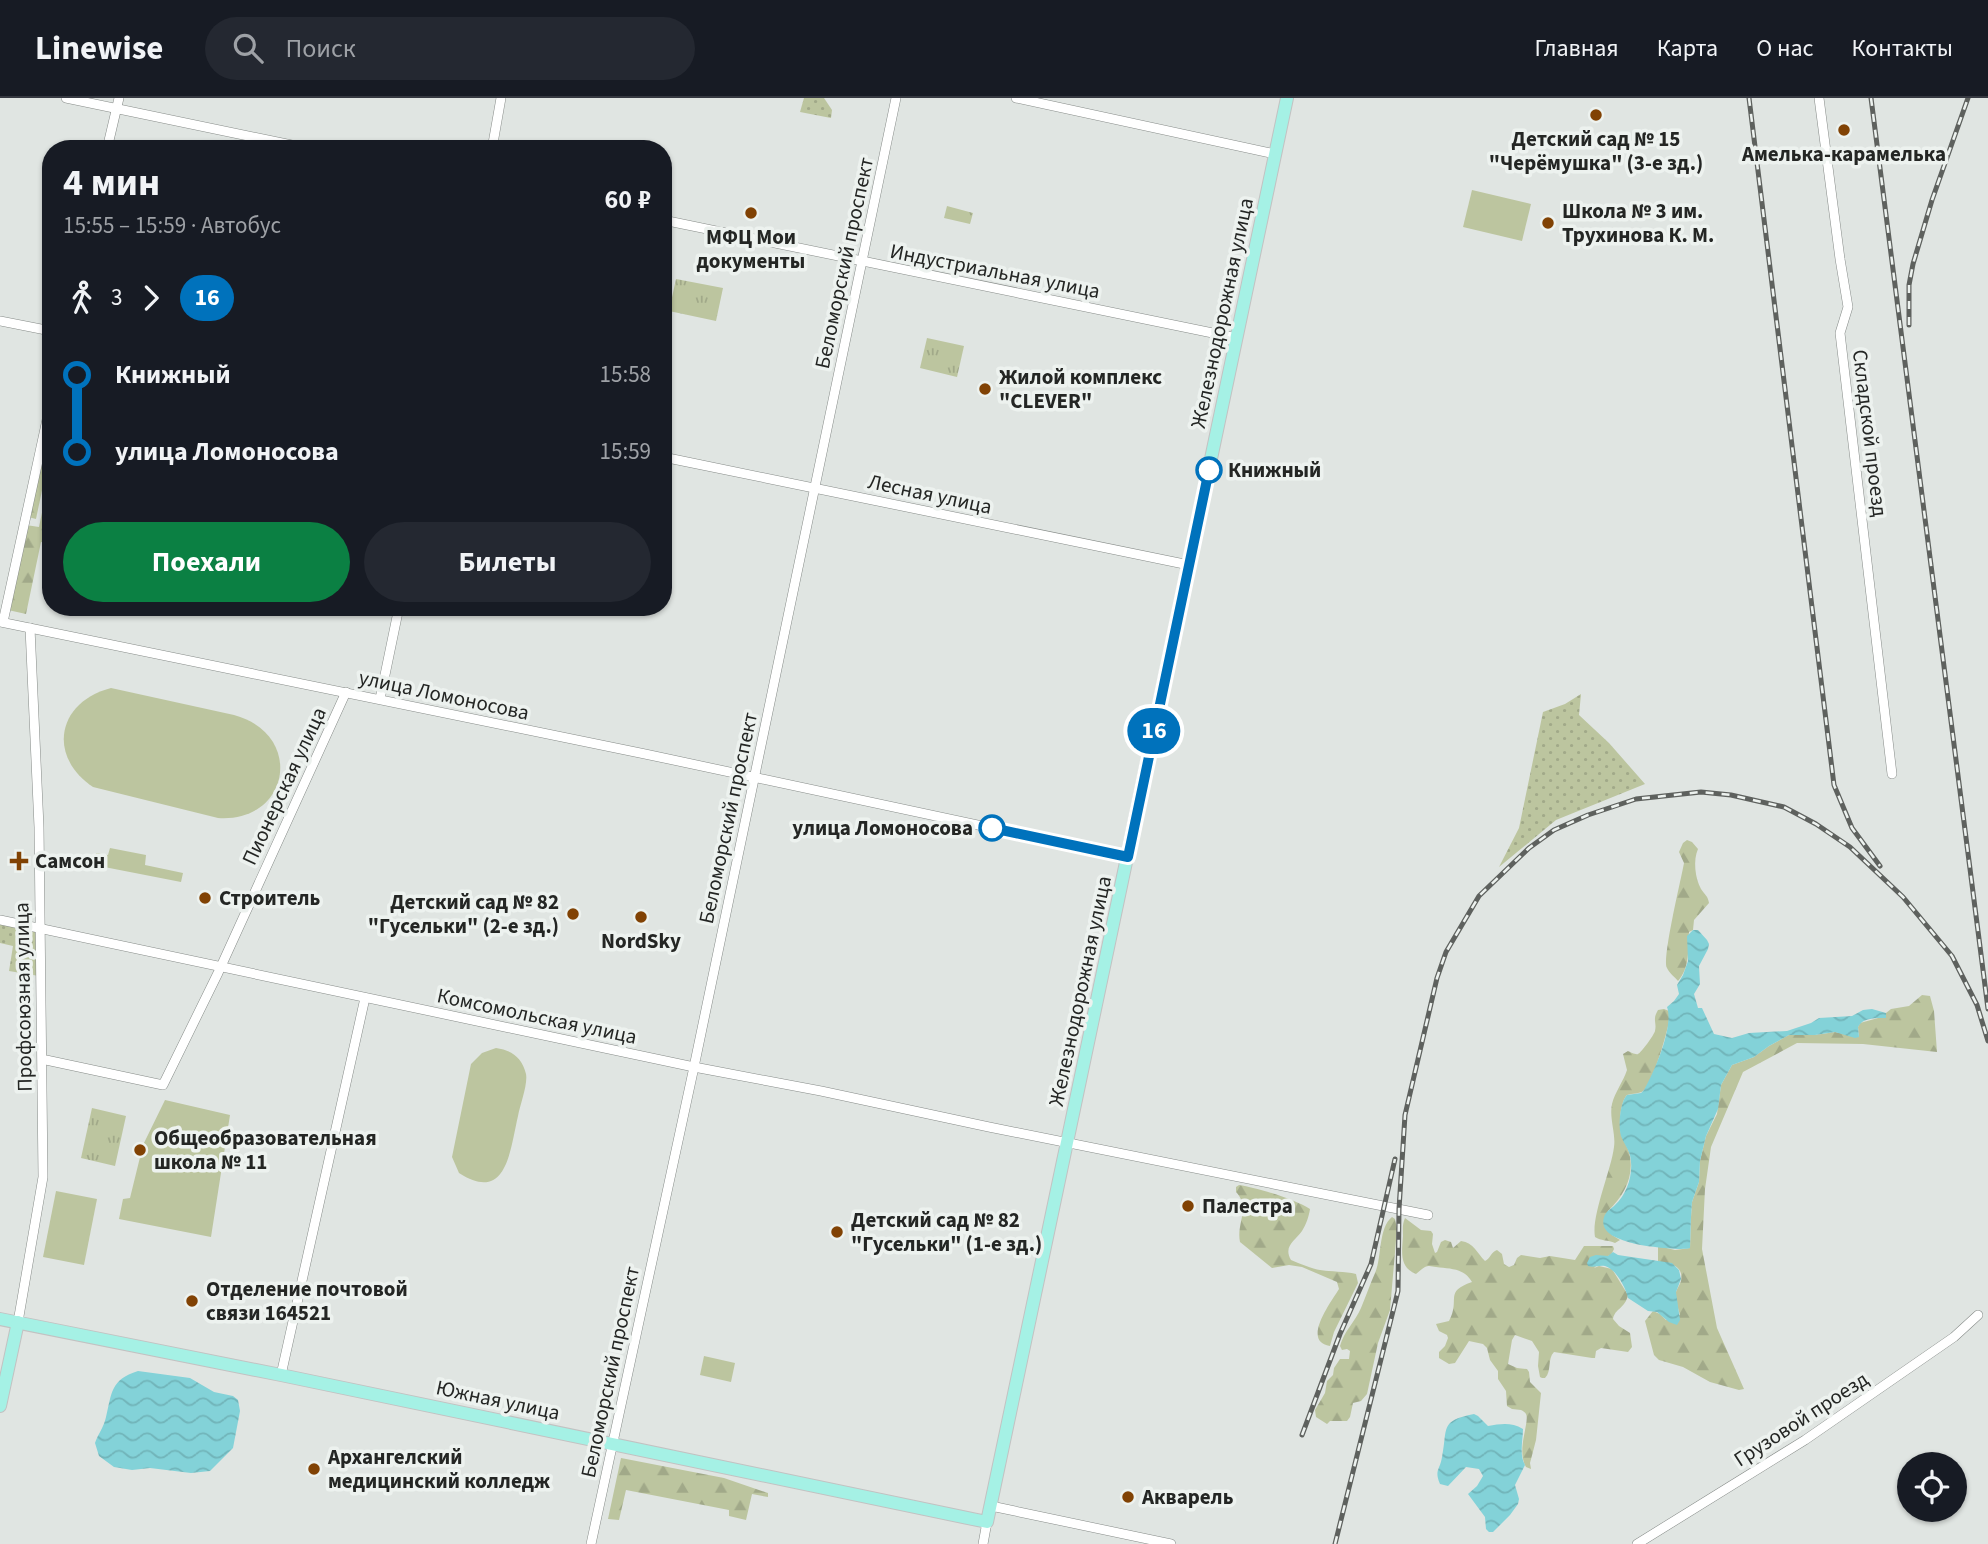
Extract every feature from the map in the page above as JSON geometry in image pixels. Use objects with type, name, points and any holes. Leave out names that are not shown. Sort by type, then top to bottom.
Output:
[{"type":"main road","name":"Железнодорожная улица","points":[[988,1522],[1287,98]]},
{"type":"main road","name":"Южная улица","points":[[0,1318],[988,1522]]},
{"type":"main road","points":[[0,1406],[18,1322]]},
{"type":"street","points":[[66,98],[268,140]]},
{"type":"street","points":[[109,140],[119,98]]},
{"type":"street","points":[[494,140],[501,98]]},
{"type":"street","name":"Беломорский проспект","points":[[591,1544],[755,778],[896,98]]},
{"type":"street","points":[[1016,98],[1275,154]]},
{"type":"street","name":"Складской проезд","points":[[1819,98],[1848,307],[1840,333],[1892,774]]},
{"type":"street","name":"Индустриальная улица","points":[[672,222],[1237,338]]},
{"type":"street","points":[[0,321],[42,329]]},
{"type":"street","points":[[2,622],[42,442]]},
{"type":"street","name":"Лесная улица","points":[[672,459],[1189,565]]},
{"type":"street","points":[[380,699],[397,616]]},
{"type":"street","name":"улица Ломоносова","points":[[2,622],[1128,857]]},
{"type":"street","name":"Профсоюзная улица","points":[[18,1322],[43,1177],[40,827],[30,628]]},
{"type":"street","name":"Пионерская улица","points":[[46,1060],[163,1084],[346,692]]},
{"type":"street","name":"Комсомольская улица","points":[[0,920],[694,1067],[1428,1215]]},
{"type":"street","points":[[281,1374],[365,998]]},
{"type":"street","name":"Грузовой проезд","points":[[1637,1544],[1805,1440],[1954,1337],[1978,1315]]},
{"type":"street","points":[[991,1506],[1171,1544]]},
{"type":"street","points":[[983,1544],[988,1522]]},
{"type":"green space","points":[[804,98],[824,98],[832,110],[831,118],[800,112]]},
{"type":"green space","points":[[1472,190],[1531,204],[1522,241],[1463,227]]},
{"type":"green space","points":[[947,206],[973,213],[970,224],[944,218]]},
{"type":"green space","points":[[676,279],[723,288],[716,321],[672,312]]},
{"type":"green space","points":[[927,338],[964,346],[957,377],[920,368]]},
{"type":"green space","points":[[41,455],[42,490],[36,519],[28,517]]},
{"type":"green space","points":[[42,513],[42,542],[26,614],[8,610],[26,525],[39,527]]},
{"type":"green space","points":[[111,688],[234,715],[257,725],[272,740],[279,757],[280,776],[273,793],[261,807],[242,816],[218,818],[93,787],[78,774],[69,760],[64,746],[64,731],[69,717],[79,705],[93,695]]},
{"type":"green space","points":[[1581,694],[1579,715],[1609,743],[1645,784],[1556,820],[1499,867],[1519,828],[1543,712],[1565,704]]},
{"type":"green space","points":[[1687,840],[1698,849],[1696,874],[1709,903],[1694,920],[1693,930],[1689,932],[1686,964],[1678,981],[1668,970],[1666,961],[1684,863],[1679,852]]},
{"type":"green space","name":"Строитель","points":[[110,848],[146,855],[145,865],[183,873],[181,882],[94,865],[96,853],[108,855]]},
{"type":"green space","points":[[0,923],[36,931],[39,976],[9,971],[13,946],[0,943]]},
{"type":"green space","points":[[1922,995],[1930,996],[1934,1011],[1937,1052],[1863,1044],[1797,1043],[1743,1072],[1711,1147],[1705,1189],[1702,1249],[1717,1328],[1744,1389],[1710,1382],[1683,1367],[1659,1360],[1654,1355],[1645,1321],[1653,1311],[1666,1320],[1680,1315],[1676,1291],[1681,1276],[1675,1266],[1658,1262],[1658,1246],[1675,1250],[1690,1248],[1692,1202],[1699,1182],[1700,1161],[1706,1136],[1717,1114],[1721,1085],[1732,1065],[1754,1057],[1789,1035],[1835,1032],[1859,1037],[1860,1023],[1886,1018],[1886,1013],[1891,1009],[1909,1006]]},
{"type":"green space","points":[[1658,1010],[1669,1011],[1669,1022],[1651,1078],[1643,1091],[1627,1095],[1621,1109],[1621,1133],[1629,1152],[1631,1169],[1624,1191],[1608,1211],[1612,1235],[1620,1240],[1615,1243],[1595,1237],[1598,1206],[1614,1147],[1612,1104],[1627,1070],[1623,1054],[1628,1051],[1637,1054],[1642,1051],[1655,1031],[1655,1016]]},
{"type":"green space","points":[[496,1048],[519,1059],[526,1074],[526,1083],[504,1169],[497,1178],[487,1182],[475,1181],[459,1173],[452,1157],[471,1064],[482,1053]]},
{"type":"green space","points":[[165,1100],[230,1115],[211,1237],[119,1219],[123,1199],[130,1198],[143,1145]]},
{"type":"green space","points":[[92,1108],[126,1116],[115,1166],[81,1158]]},
{"type":"green space","points":[[1239,1185],[1276,1194],[1310,1209],[1303,1229],[1289,1247],[1291,1260],[1317,1269],[1356,1274],[1358,1283],[1330,1346],[1322,1343],[1318,1330],[1339,1289],[1337,1282],[1302,1267],[1289,1265],[1272,1268],[1240,1242],[1243,1210],[1236,1192]]},
{"type":"green space","points":[[56,1191],[97,1199],[84,1265],[43,1257]]},
{"type":"green space","points":[[1392,1217],[1397,1229],[1390,1310],[1378,1343],[1367,1394],[1361,1401],[1353,1403],[1347,1421],[1330,1421],[1327,1424],[1316,1417],[1315,1410],[1340,1359],[1349,1359],[1350,1351],[1342,1350],[1340,1346],[1363,1304],[1377,1267],[1384,1228]]},
{"type":"green space","points":[[1405,1218],[1421,1230],[1431,1231],[1435,1253],[1445,1240],[1451,1242],[1453,1248],[1461,1241],[1472,1246],[1485,1261],[1497,1250],[1502,1254],[1504,1264],[1509,1267],[1514,1265],[1521,1255],[1575,1260],[1584,1246],[1613,1246],[1611,1255],[1594,1268],[1599,1266],[1612,1269],[1628,1295],[1613,1319],[1630,1333],[1632,1347],[1628,1352],[1601,1348],[1596,1351],[1595,1358],[1592,1358],[1554,1352],[1547,1375],[1542,1378],[1538,1366],[1539,1352],[1532,1341],[1515,1335],[1512,1340],[1508,1364],[1527,1369],[1530,1382],[1541,1393],[1531,1469],[1526,1467],[1522,1453],[1526,1414],[1507,1406],[1506,1391],[1498,1379],[1498,1371],[1490,1360],[1487,1348],[1483,1344],[1469,1341],[1455,1363],[1449,1364],[1439,1358],[1439,1352],[1448,1338],[1439,1331],[1436,1324],[1449,1321],[1455,1293],[1472,1282],[1465,1274],[1452,1269],[1428,1266],[1416,1274],[1411,1271],[1404,1263],[1402,1253]]},
{"type":"green space","points":[[704,1356],[735,1363],[731,1382],[700,1375]]},
{"type":"green space","points":[[621,1458],[724,1478],[768,1493],[768,1497],[752,1494],[746,1520],[729,1516],[729,1510],[626,1490],[619,1520],[608,1519]]},
{"type":"water","points":[[1693,930],[1698,930],[1709,944],[1699,966],[1700,984],[1694,994],[1698,1008],[1702,1008],[1714,1034],[1732,1038],[1749,1033],[1787,1031],[1819,1018],[1852,1016],[1872,1009],[1886,1013],[1886,1018],[1863,1021],[1858,1027],[1859,1037],[1855,1038],[1835,1032],[1789,1035],[1754,1057],[1732,1065],[1721,1085],[1718,1109],[1706,1136],[1700,1161],[1699,1182],[1692,1202],[1690,1248],[1670,1249],[1622,1240],[1607,1232],[1603,1223],[1606,1213],[1627,1188],[1630,1175],[1630,1155],[1620,1132],[1623,1103],[1627,1095],[1644,1090],[1658,1060],[1666,1037],[1667,1007],[1679,994],[1677,985],[1688,961],[1687,936]]},
{"type":"water","points":[[1613,1252],[1672,1263],[1679,1270],[1681,1279],[1676,1292],[1680,1320],[1677,1325],[1628,1298],[1620,1279],[1609,1268],[1588,1266],[1590,1257],[1608,1256]]},
{"type":"water","points":[[138,1371],[190,1378],[214,1392],[233,1396],[238,1400],[240,1411],[233,1448],[210,1471],[191,1473],[150,1468],[132,1470],[114,1467],[99,1456],[95,1443],[105,1421],[111,1394],[117,1383]]},
{"type":"water","points":[[1474,1414],[1488,1426],[1510,1424],[1523,1429],[1522,1452],[1525,1465],[1515,1485],[1518,1504],[1493,1532],[1486,1529],[1485,1517],[1468,1494],[1483,1476],[1479,1469],[1466,1467],[1448,1486],[1440,1484],[1438,1476],[1447,1427],[1455,1420]]},
{"type":"railway","points":[[1749,98],[1834,785],[1852,828],[1880,866]]},
{"type":"railway","points":[[1871,98],[1988,1009]]},
{"type":"railway","points":[[1909,325],[1909,285],[1913,264],[1968,98]]},
{"type":"railway","points":[[1335,1544],[1398,1291],[1399,1209],[1405,1115],[1437,978],[1446,952],[1479,896],[1529,848],[1554,830],[1636,799],[1701,792],[1731,795],[1784,807],[1850,847],[1903,897],[1952,956],[1977,1005],[1988,1041]]},
{"type":"railway","points":[[1302,1435],[1340,1334],[1371,1264],[1395,1159]]},
{"type":"bus line","name":"16","points":[[992,828],[1128,857],[1209,470]]},
{"type":"place","name":"Детский сад № 15 \"Черёмушка\" (3-е зд.)","points":[[1596,115]]},
{"type":"place","name":"Амелька-карамелька","points":[[1844,130]]},
{"type":"place","name":"МФЦ Мои документы","points":[[751,213]]},
{"type":"place","name":"Школа № 3 им. Трухинова К. М.","points":[[1548,223]]},
{"type":"place","name":"Жилой комплекс \"СLEVER\"","points":[[985,389]]},
{"type":"place","name":"Книжный","points":[[1209,470]]},
{"type":"place","name":"улица Ломоносова","points":[[992,828]]},
{"type":"place","name":"Самсон","points":[[19,861]]},
{"type":"place","name":"Строитель","points":[[205,898]]},
{"type":"place","name":"Детский сад № 82 \"Гусельки\" (2-е зд.)","points":[[573,914]]},
{"type":"place","name":"NordSky","points":[[641,917]]},
{"type":"place","name":"Общеобразовательная школа № 11","points":[[140,1150]]},
{"type":"place","name":"Палестра","points":[[1188,1206]]},
{"type":"place","name":"Детский сад № 82 \"Гусельки\" (1-е зд.)","points":[[837,1232]]},
{"type":"place","name":"Отделение почтовой связи 164521","points":[[192,1301]]},
{"type":"place","name":"Архангелский медицинский колледж","points":[[314,1469]]},
{"type":"place","name":"Акварель","points":[[1128,1497]]}]
